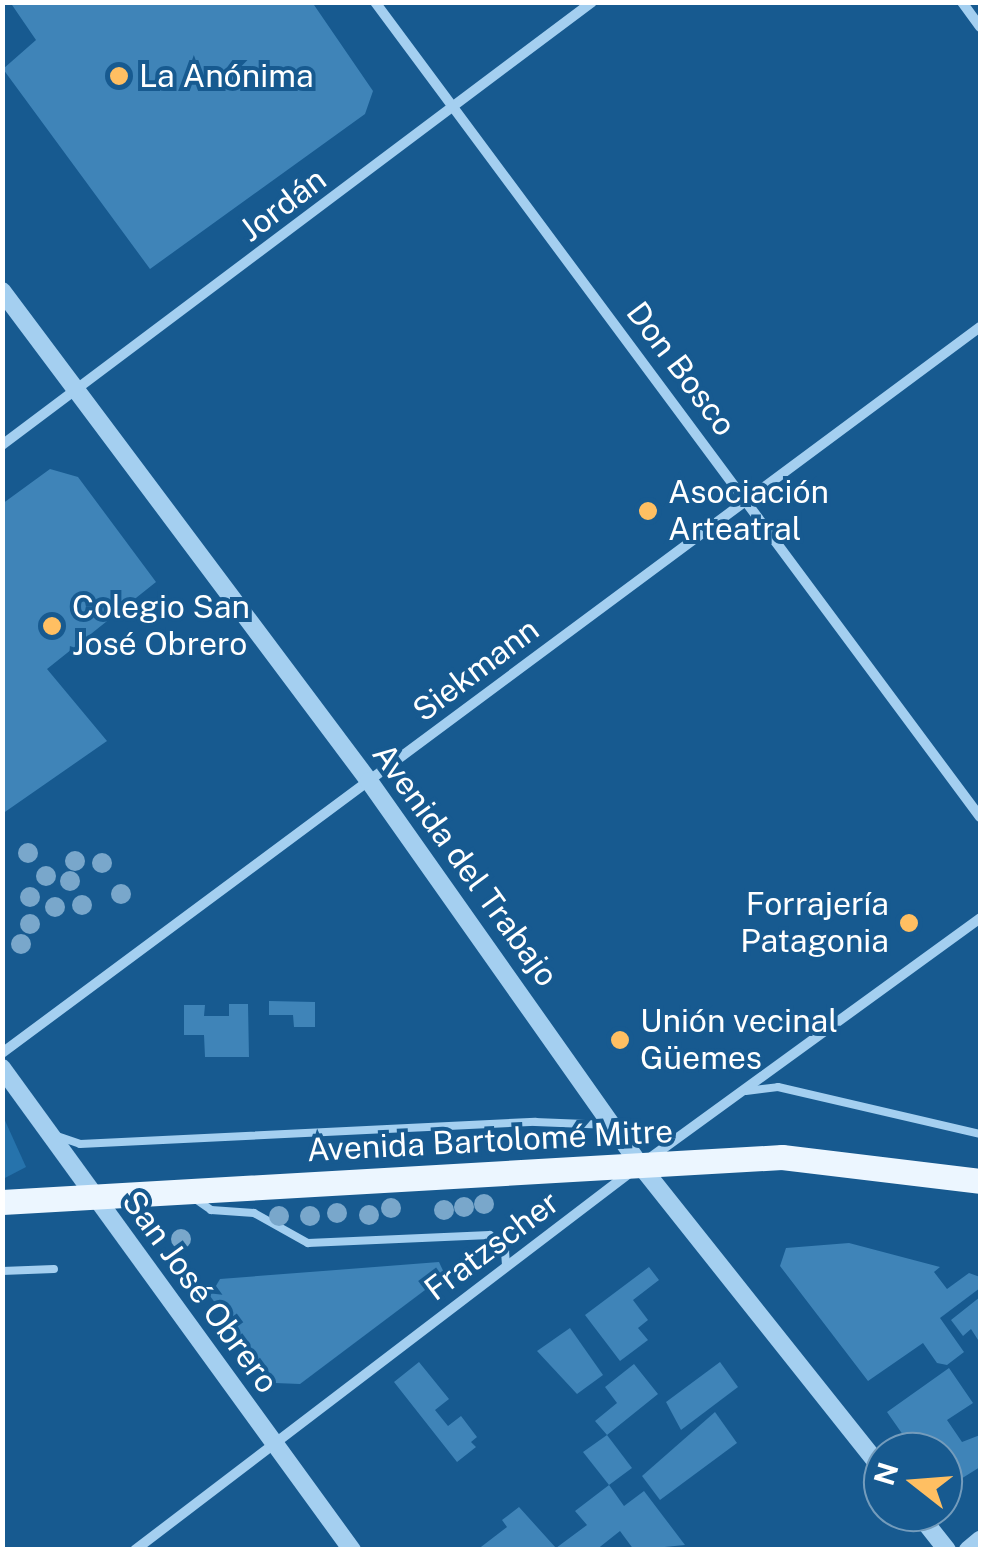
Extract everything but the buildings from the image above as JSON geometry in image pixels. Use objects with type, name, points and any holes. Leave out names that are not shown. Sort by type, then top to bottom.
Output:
[{"type":"main road","name":"Avenida Bartolomé Mitre","points":[[2,1202],[782,1157],[980,1181]]},
{"type":"street","name":"Don Bosco","points":[[375,2],[980,817]]},
{"type":"street","name":"Jordán","points":[[2,446],[592,2]]},
{"type":"street","points":[[962,2],[980,27]]},
{"type":"street","name":"Avenida del Trabajo","points":[[2,291],[369,781],[615,1124],[640,1165],[863,1445]]},
{"type":"street","name":"Siekmann","points":[[2,1053],[980,327]]},
{"type":"street","name":"Fratzscher","points":[[135,1550],[640,1165],[980,918]]},
{"type":"street","name":"San José Obrero","points":[[2,1068],[352,1550]]},
{"type":"street","points":[[968,1550],[980,1540]]},
{"type":"lane","points":[[742,1092],[778,1087],[980,1134]]},
{"type":"lane","points":[[48,1134],[91,1144],[535,1122],[615,1124]]},
{"type":"lane","points":[[177,1190],[211,1210],[254,1213],[308,1243],[490,1235],[505,1251],[506,1266]]},
{"type":"lane","points":[[2,1271],[54,1269]]},
{"type":"shaded area","points":[[2,1114],[26,1167],[3,1179],[2,1179]]},
{"type":"place","name":"La Anónima","points":[[119,76]]},
{"type":"place","name":"Asociación Arteatral","points":[[648,511]]},
{"type":"place","name":"Colegio San José Obrero","points":[[52,626]]},
{"type":"place","name":"Forrajería Patagonia","points":[[909,923]]},
{"type":"place","name":"Unión vecinal Güemes","points":[[620,1040]]}]
